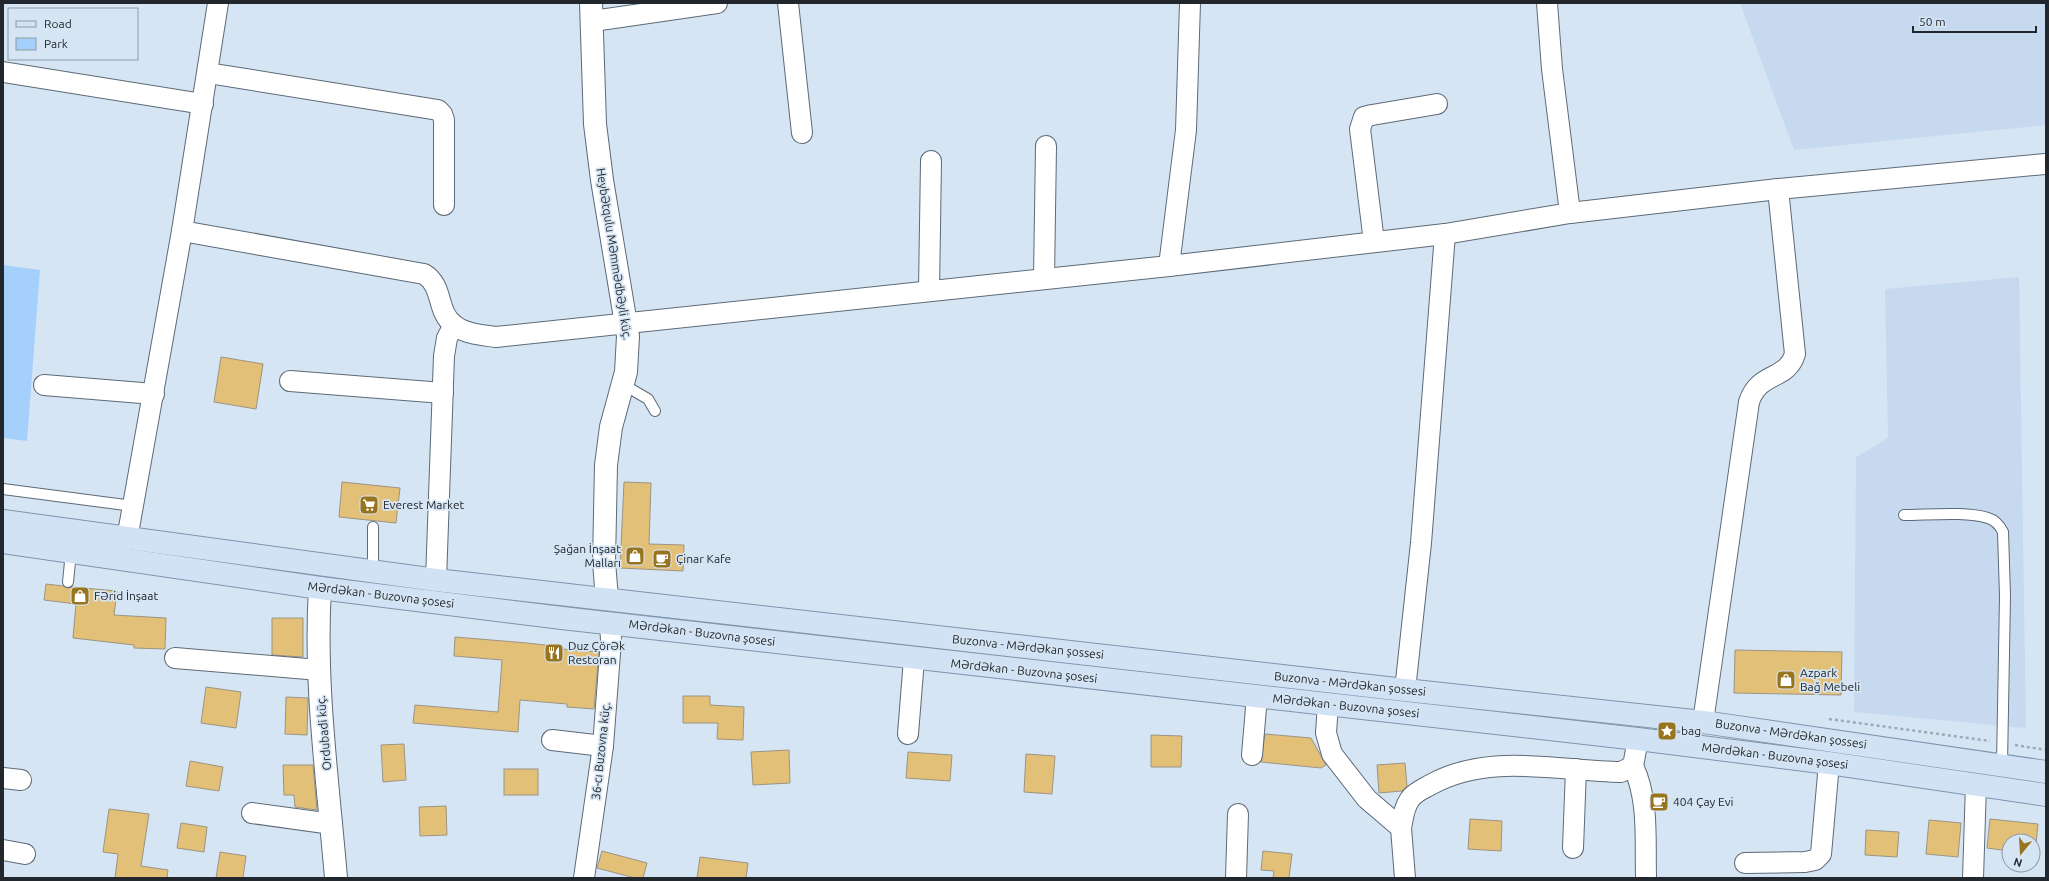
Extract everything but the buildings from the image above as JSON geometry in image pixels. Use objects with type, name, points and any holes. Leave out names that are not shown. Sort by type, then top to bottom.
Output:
[{"type":"main road","name":"Mərdəkan - Buzovna şosesi","points":[[3,521],[436,580],[652,604]]},
{"type":"main road","name":"Mərdəkan - Buzovna şosesi","points":[[3,542],[320,588],[914,659],[1638,739],[1829,763],[2046,795]]},
{"type":"main road","points":[[607,599],[610,623]]},
{"type":"main road","name":"Buzonva - Mərdəkan şossesi","points":[[652,604],[1405,690],[1703,722],[2046,772]]},
{"type":"street","points":[[127,539],[182,231],[218,3]]},
{"type":"street","points":[[592,12],[717,3]]},
{"type":"street","points":[[788,3],[802,133]]},
{"type":"street","points":[[1170,266],[1186,130],[1190,3]]},
{"type":"street","points":[[1547,3],[1552,69],[1570,213]]},
{"type":"street","name":"Heybətqulu Məmmədbəyli küç.","points":[[592,12],[595,124],[602,180],[626,323],[627,360],[624,385],[611,428],[606,465],[604,562],[607,599]]},
{"type":"street","points":[[3,72],[203,104]]},
{"type":"street","points":[[208,73],[438,110],[442,114],[444,120],[444,205]]},
{"type":"street","points":[[1374,242],[1360,129],[1361,121],[1364,117],[1372,115],[1437,104]]},
{"type":"street","points":[[1044,279],[1046,146]]},
{"type":"street","points":[[929,290],[931,161]]},
{"type":"street","points":[[182,231],[424,274],[432,279],[437,288],[441,306],[454,325],[472,333],[496,337],[929,290],[1170,266],[1446,234],[1570,213],[1778,189],[2045,164]]},
{"type":"street","points":[[1703,722],[1749,402],[1752,393],[1758,385],[1786,370],[1793,363],[1795,354],[1778,189]]},
{"type":"street","points":[[1405,690],[1421,543],[1446,234]]},
{"type":"street","points":[[436,580],[446,344],[447,338],[454,325]]},
{"type":"street","points":[[290,381],[443,393]]},
{"type":"street","points":[[44,385],[154,394]]},
{"type":"street","name":"Ordubadi küç.","points":[[320,588],[317,633],[318,670],[336,878]]},
{"type":"street","name":"36-cı Buzovna küç.","points":[[584,878],[603,746],[611,640],[610,623]]},
{"type":"street","points":[[175,658],[318,670]]},
{"type":"street","points":[[908,734],[914,659]]},
{"type":"street","points":[[1252,755],[1257,696]]},
{"type":"street","points":[[1328,704],[1326,733],[1332,754],[1367,799],[1401,828]]},
{"type":"street","points":[[1638,739],[1633,766],[1639,780],[1643,797],[1646,876]]},
{"type":"street","points":[[552,740],[603,746]]},
{"type":"street","points":[[1746,863],[1805,862],[1815,860],[1821,854],[1829,763]]},
{"type":"street","points":[[1405,878],[1401,828],[1406,805],[1411,797],[1423,788],[1453,774],[1474,768],[1497,766],[1621,772],[1633,766]]},
{"type":"street","points":[[1573,848],[1576,769]]},
{"type":"street","points":[[1974,878],[1976,784]]},
{"type":"street","points":[[252,813],[332,824]]},
{"type":"street","points":[[1236,878],[1238,814]]},
{"type":"street","points":[[3,850],[25,854]]},
{"type":"lane","points":[[624,385],[648,399],[654,411]]},
{"type":"lane","points":[[3,489],[133,506]]},
{"type":"lane","points":[[1904,515],[1973,515],[1989,518],[1999,525],[2003,532],[2005,596],[2002,765]]},
{"type":"lane","points":[[373,527],[373,571]]},
{"type":"lane","points":[[68,582],[71,552]]},
{"type":"shaded area","points":[[1740,3],[2046,3],[2046,125],[1794,150]]},
{"type":"shaded area","points":[[2019,277],[2026,728],[1854,712],[1856,457],[1888,438],[1885,289]]},
{"type":"green space","points":[[3,265],[40,270],[27,441],[3,438]]},
{"type":"place","name":"Everest Market","points":[[369,505]]},
{"type":"place","name":"Şağan İnşaat Malları","points":[[635,556]]},
{"type":"place","name":"Çinar Kafe","points":[[662,559]]},
{"type":"place","name":"Fərid İnşaat","points":[[80,596]]},
{"type":"place","name":"Duz Çörək Restoran","points":[[554,653]]},
{"type":"place","name":"Azpark Bağ Mebeli","points":[[1786,680]]},
{"type":"place","name":"bag","points":[[1667,731]]},
{"type":"place","name":"404 Çay Evi","points":[[1659,802]]}]
